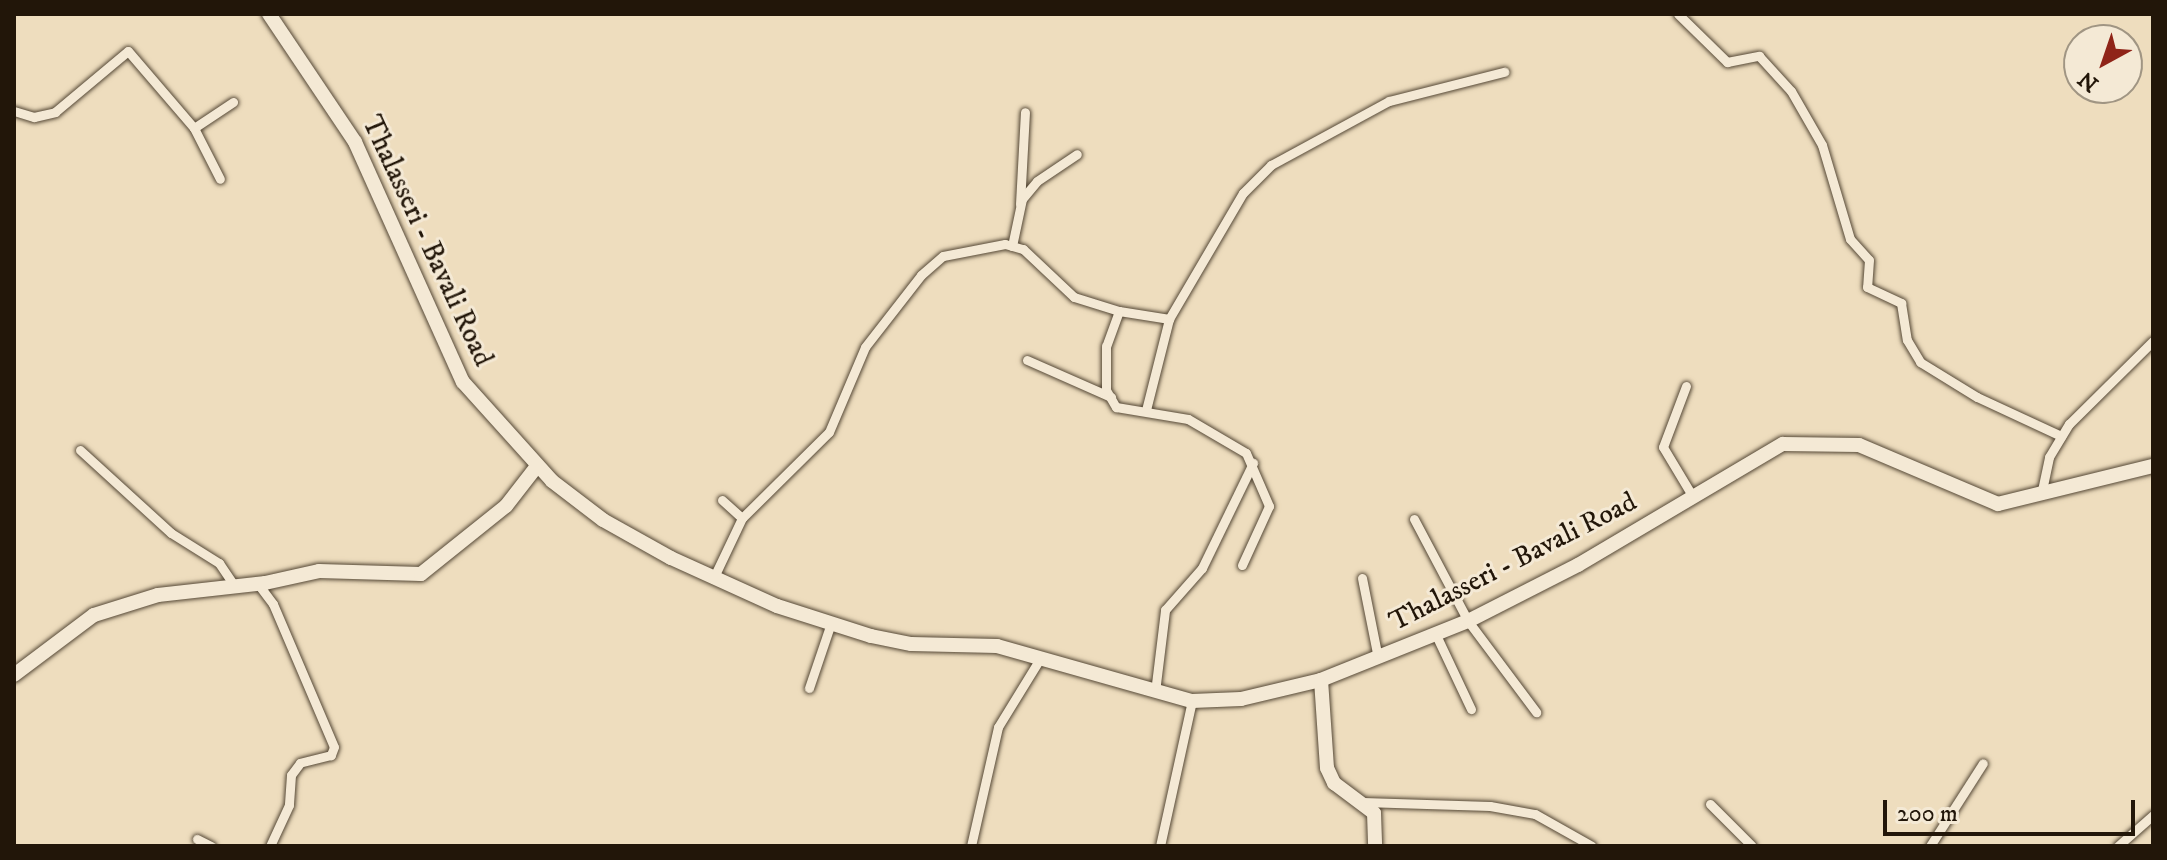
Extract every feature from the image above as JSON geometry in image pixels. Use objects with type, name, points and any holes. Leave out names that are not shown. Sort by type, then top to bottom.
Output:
[{"type":"main road","name":"Thalasseri - Bavali Road","points":[[269,14],[355,142],[463,382],[537,466],[603,520],[713,579],[831,623],[911,644],[997,646],[1192,701],[1241,699],[1321,680],[1468,621],[1578,565],[1783,444],[1817,441],[1884,454],[1998,504],[2153,466]]},
{"type":"main road","points":[[14,675],[94,615],[158,595],[258,584],[319,571],[421,574],[506,506],[537,466]]},
{"type":"main road","points":[[1321,680],[1327,768],[1334,783],[1363,802],[1378,826],[1375,846]]},
{"type":"street","points":[[1678,14],[1727,62],[1759,56],[1791,91],[1822,145],[1850,239],[1869,260],[1867,287],[1901,303],[1907,340],[1920,362],[1977,397],[2061,436]]},
{"type":"street","points":[[14,111],[34,117],[55,112],[128,51],[194,128],[220,179]]},
{"type":"street","points":[[1146,410],[1169,319],[1243,193],[1271,165],[1389,101],[1504,72]]},
{"type":"street","points":[[194,128],[233,102]]},
{"type":"street","points":[[1012,246],[1020,204],[1025,112]]},
{"type":"street","points":[[1020,204],[1037,181],[1077,154]]},
{"type":"street","points":[[713,579],[742,518],[829,432],[865,347],[921,275],[943,256],[1012,246],[1023,249],[1074,297],[1119,311],[1169,319]]},
{"type":"street","points":[[1111,397],[1106,346],[1119,311]]},
{"type":"street","points":[[2041,495],[2049,457],[2061,436],[2087,402],[2153,341]]},
{"type":"street","points":[[1027,360],[1111,397],[1127,413],[1146,410],[1217,432],[1239,445],[1253,463],[1269,506],[1242,565]]},
{"type":"street","points":[[1686,386],[1663,447],[1693,497]]},
{"type":"street","points":[[80,450],[171,533],[219,563],[235,587]]},
{"type":"street","points":[[1155,692],[1165,610],[1202,568],[1253,463]]},
{"type":"street","points":[[722,500],[742,518]]},
{"type":"street","points":[[1414,519],[1468,621],[1536,712]]},
{"type":"street","points":[[1362,578],[1378,658]]},
{"type":"street","points":[[258,584],[273,604],[334,747],[331,755],[300,763],[291,775],[289,805],[270,846]]},
{"type":"street","points":[[809,688],[831,623]]},
{"type":"street","points":[[1436,635],[1471,709]]},
{"type":"street","points":[[971,846],[998,727],[1041,657]]},
{"type":"street","points":[[1160,846],[1192,701]]},
{"type":"street","points":[[1930,846],[1983,763]]},
{"type":"street","points":[[1363,802],[1490,806],[1535,814],[1592,846]]},
{"type":"street","points":[[1710,804],[1752,846]]},
{"type":"street","points":[[2118,846],[2153,815]]},
{"type":"street","points":[[197,839],[211,846]]}]
